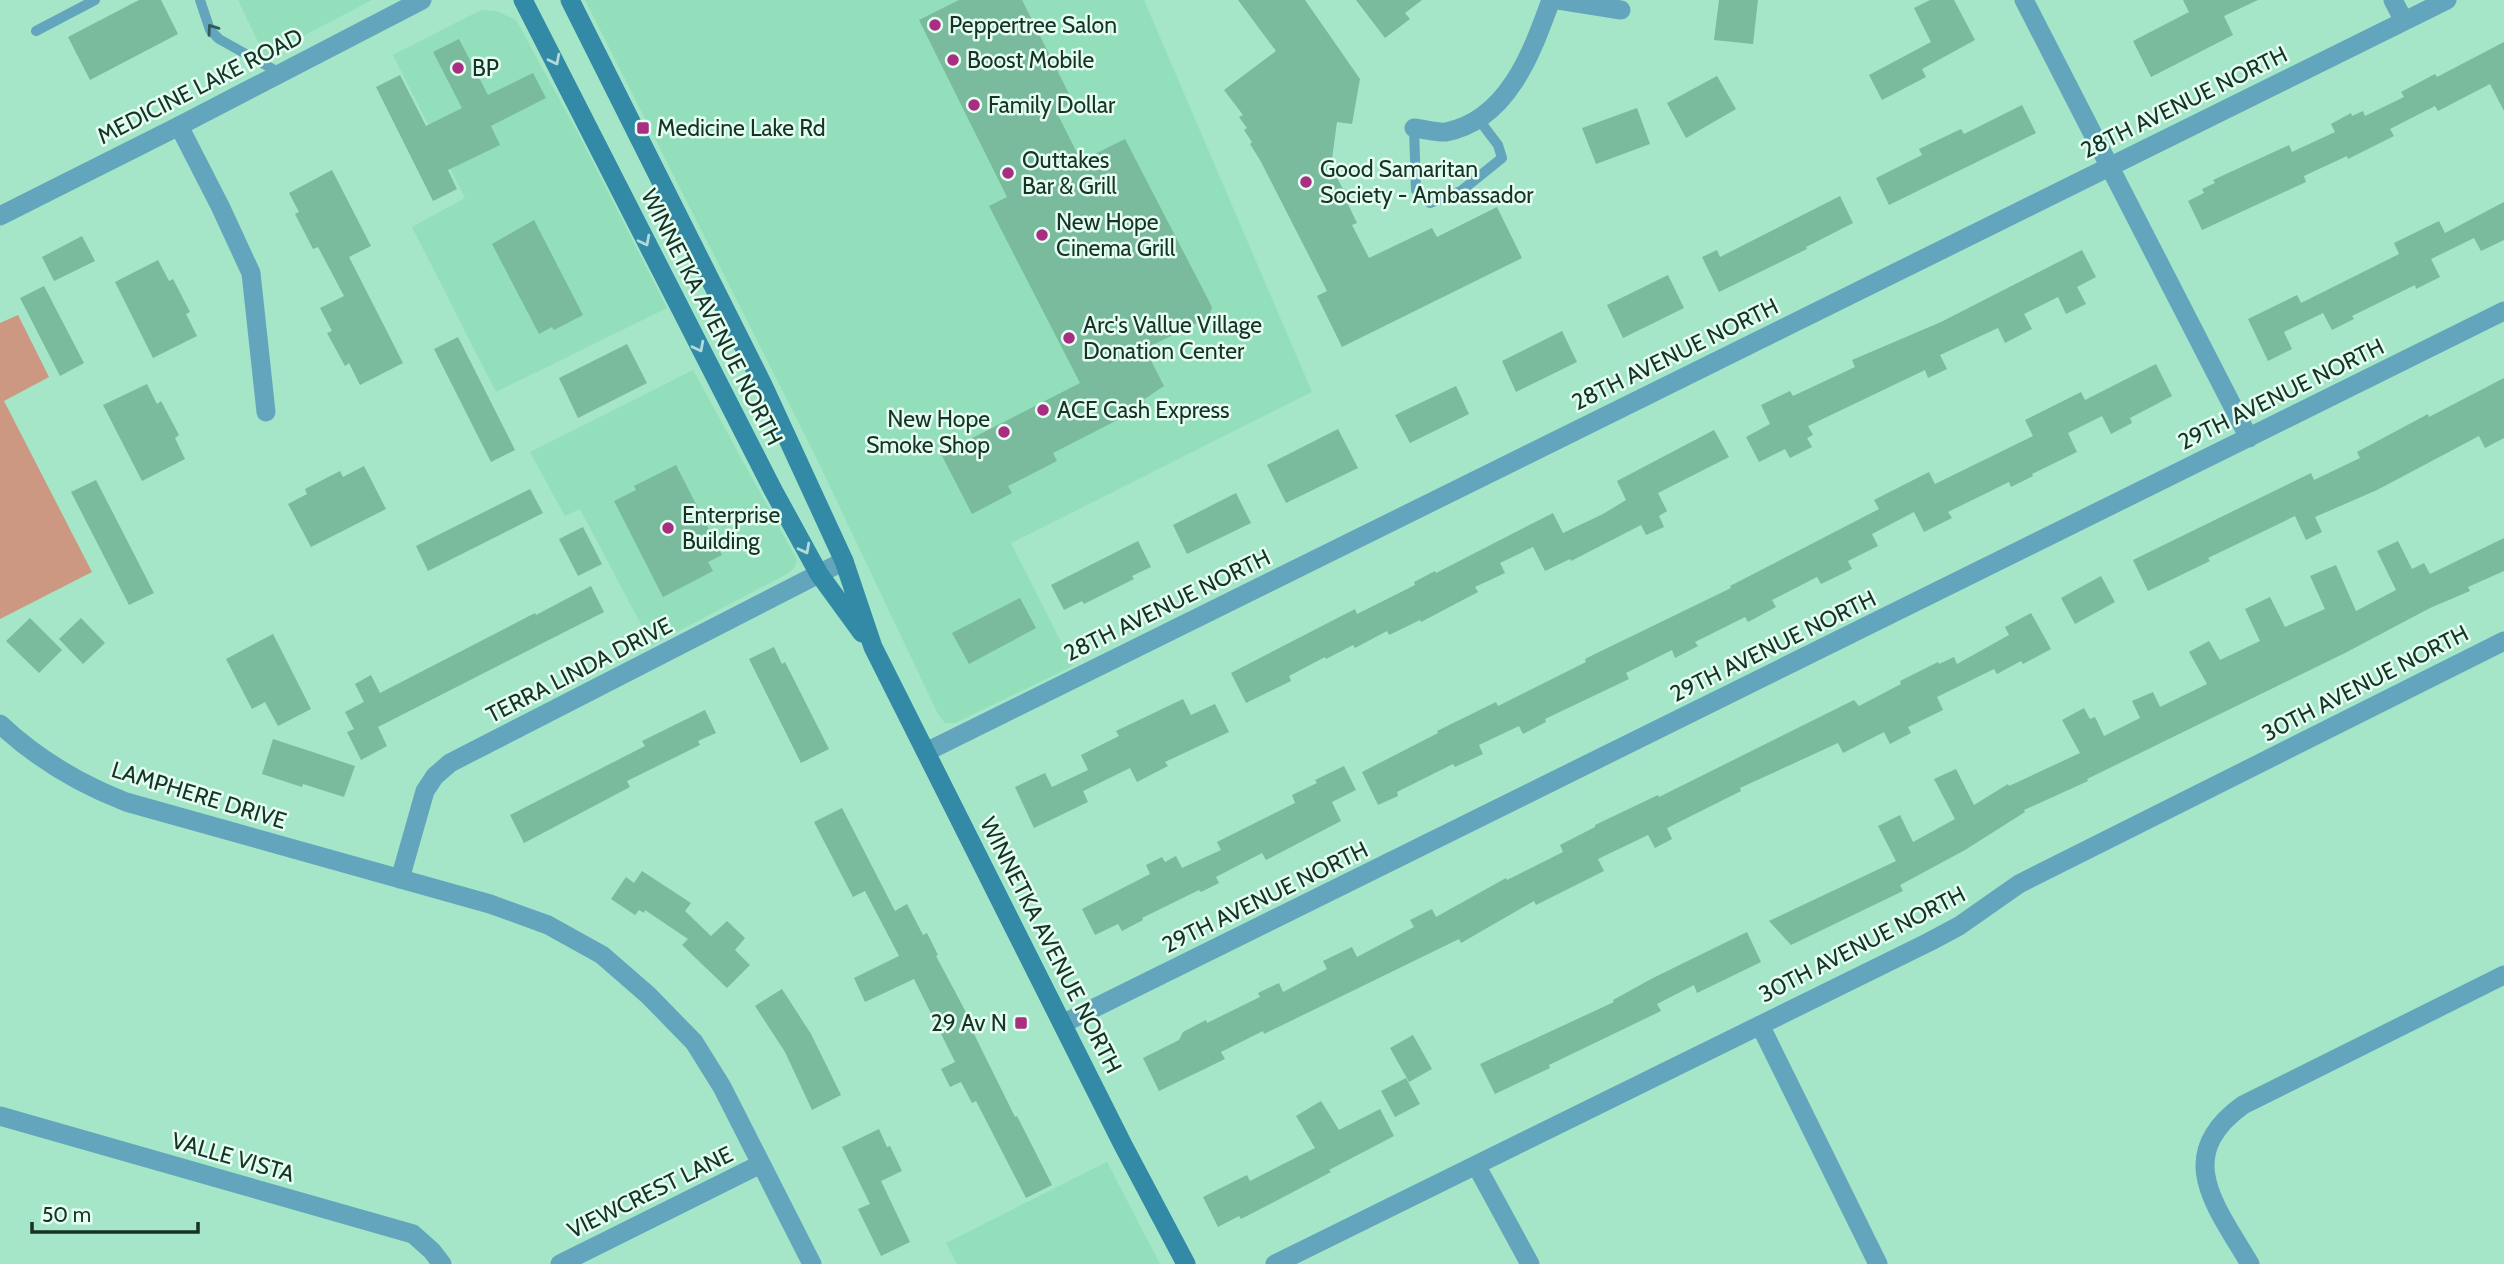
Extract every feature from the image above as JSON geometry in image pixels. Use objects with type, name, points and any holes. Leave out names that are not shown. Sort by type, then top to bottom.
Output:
[{"type":"main road","name":"WINNETKA AVENUE NORTH","points":[[523,0],[726,401],[819,574],[873,648]]},
{"type":"main road","name":"WINNETKA AVENUE NORTH","points":[[570,0],[762,383],[844,561],[873,648],[1186,1264]]},
{"type":"street","name":"MEDICINE LAKE ROAD","points":[[0,216],[422,0]]},
{"type":"street","points":[[1414,128],[1444,132],[1479,120],[1499,101],[1515,80],[1534,46],[1551,0]]},
{"type":"street","points":[[1559,0],[1621,10]]},
{"type":"street","points":[[2025,0],[2108,167],[2249,438]]},
{"type":"street","points":[[2393,0],[2404,21]]},
{"type":"street","name":"28TH AVENUE NORTH","points":[[926,752],[2447,0]]},
{"type":"street","points":[[179,126],[251,273],[266,412]]},
{"type":"street","name":"29TH AVENUE NORTH","points":[[1064,1023],[2504,311]]},
{"type":"street","name":"TERRA LINDA DRIVE","points":[[400,879],[425,791],[435,776],[450,763],[844,561]]},
{"type":"street","name":"30TH AVENUE NORTH","points":[[1275,1264],[1959,926],[2019,884],[2504,641]]},
{"type":"street","name":"LAMPHERE DRIVE","points":[[0,724],[55,768],[126,802],[490,904],[548,925],[602,956],[649,995],[694,1042],[722,1087],[812,1264]]},
{"type":"street","points":[[2250,1264],[2212,1200],[2206,1178],[2204,1157],[2210,1137],[2225,1118],[2243,1105],[2504,975]]},
{"type":"street","points":[[1760,1025],[1878,1264]]},
{"type":"street","name":"VALLE VISTA","points":[[0,1116],[412,1234],[432,1251],[442,1264]]},
{"type":"street","name":"VIEWCREST LANE","points":[[560,1264],[761,1164]]},
{"type":"street","points":[[1476,1165],[1530,1264]]},
{"type":"lane","points":[[36,31],[95,0]]},
{"type":"lane","points":[[200,0],[210,30],[219,39],[280,72]]},
{"type":"lane","points":[[1414,128],[1416,190],[1430,203],[1461,191],[1502,158],[1498,145],[1479,120]]},
{"type":"shaded area","points":[[238,0],[372,0],[265,56]]},
{"type":"shaded area","points":[[585,0],[1144,0],[1312,392],[1011,543],[1073,666],[955,723],[945,723],[938,714],[814,453]]},
{"type":"shaded area","points":[[481,10],[497,11],[516,20],[580,137],[667,308],[496,392],[412,227],[465,198],[393,55]]},
{"type":"shaded area","points":[[18,315],[49,377],[4,401],[92,572],[0,619],[0,323]]},
{"type":"shaded area","points":[[693,370],[797,560],[794,568],[787,574],[652,645],[580,509],[565,516],[530,452]]},
{"type":"shaded area","points":[[1107,1162],[1160,1264],[957,1264],[946,1243]]},
{"type":"building","points":[[139,0],[161,0],[178,34],[90,80],[68,37]]},
{"type":"building","points":[[959,0],[1022,0],[1073,102],[1056,111],[1081,161],[1125,139],[1212,307],[1209,317],[1145,349],[1164,386],[1143,400],[1145,403],[1131,413],[1053,453],[1057,461],[1008,486],[1012,493],[972,514],[941,454],[1080,383],[989,206],[1007,197],[919,20]]},
{"type":"building","name":"Good Samaritan Society - Ambassador","points":[[1238,0],[1305,0],[1360,79],[1352,124],[1337,122],[1331,166],[1357,223],[1352,225],[1369,258],[1432,228],[1437,237],[1497,207],[1522,258],[1342,347],[1317,296],[1327,291],[1250,144],[1252,142],[1244,130],[1247,128],[1239,117],[1243,115],[1224,90],[1276,51]]},
{"type":"building","points":[[1356,0],[1422,0],[1405,13],[1410,19],[1385,38]]},
{"type":"building","points":[[1719,0],[1758,0],[1753,44],[1714,40]]},
{"type":"building","points":[[1930,0],[1954,0],[1975,40],[1922,69],[1926,77],[1882,100],[1869,75],[1931,42],[1914,8]]},
{"type":"building","points":[[2183,0],[2258,0],[2224,16],[2233,35],[2151,77],[2133,41],[2189,12]]},
{"type":"building","points":[[459,39],[488,95],[533,73],[546,98],[491,126],[500,145],[448,170],[457,189],[433,201],[376,87],[400,75],[426,126],[462,108],[433,52]]},
{"type":"building","points":[[2504,42],[2504,111],[2490,84],[2438,111],[2435,106],[2390,129],[2394,136],[2348,159],[2347,156],[2304,176],[2306,182],[2202,230],[2188,201],[2204,193],[2202,189],[2215,183],[2213,180],[2289,145],[2292,152],[2335,132],[2331,124],[2351,113],[2352,116],[2363,111],[2365,116],[2404,97],[2401,92],[2435,74],[2437,77]]},
{"type":"building","points":[[1717,76],[1736,109],[1686,138],[1667,103]]},
{"type":"building","points":[[2022,105],[2036,133],[1889,205],[1876,178],[1922,155],[1919,149],[1961,129],[1964,134]]},
{"type":"building","points":[[1637,108],[1650,144],[1596,164],[1582,128]]},
{"type":"building","points":[[332,170],[371,246],[349,257],[403,363],[360,385],[349,363],[345,366],[327,333],[332,331],[320,308],[344,296],[318,247],[313,249],[295,214],[299,212],[289,193]]},
{"type":"building","points":[[1840,196],[1853,223],[1719,292],[1702,257],[1717,250],[1720,257]]},
{"type":"building","points":[[2504,202],[2504,240],[2481,251],[2474,238],[2431,259],[2440,277],[2416,289],[2415,285],[2352,316],[2354,319],[2332,330],[2323,313],[2284,332],[2292,349],[2268,361],[2248,319],[2297,295],[2301,303],[2399,254],[2394,243],[2439,221],[2445,233]]},
{"type":"building","points":[[534,220],[583,315],[554,330],[552,327],[539,334],[492,244]]},
{"type":"building","points":[[82,236],[95,261],[54,281],[42,257]]},
{"type":"building","points":[[2082,250],[2096,277],[2077,287],[2086,304],[2066,314],[2058,297],[2024,314],[2032,329],[2005,343],[1998,328],[1940,355],[1947,369],[1928,378],[1925,370],[1808,426],[1813,435],[1807,438],[1812,447],[1790,458],[1785,449],[1759,462],[1746,437],[1770,424],[1761,405],[1790,391],[1793,396],[1855,367],[1852,360],[1941,322]]},
{"type":"building","points":[[158,260],[169,281],[173,279],[190,312],[186,314],[197,336],[153,358],[115,282]]},
{"type":"building","points":[[1668,275],[1684,308],[1623,338],[1607,305]]},
{"type":"building","points":[[44,286],[84,363],[60,376],[20,298]]},
{"type":"building","points":[[1562,331],[1577,362],[1516,392],[1502,361]]},
{"type":"building","points":[[458,337],[515,450],[491,462],[434,349]]},
{"type":"building","points":[[627,344],[647,383],[578,418],[559,378]]},
{"type":"building","points":[[2156,364],[2172,396],[2130,418],[2132,423],[2111,434],[2102,416],[2068,433],[2077,452],[2032,474],[2033,476],[2011,487],[2009,482],[1948,512],[1952,518],[1924,532],[1914,512],[1872,534],[1878,546],[1848,561],[1852,569],[1821,584],[1817,577],[1772,600],[1776,607],[1748,622],[1745,617],[1695,642],[1698,646],[1675,658],[1672,650],[1626,673],[1629,679],[1545,719],[1546,722],[1523,734],[1519,726],[1479,745],[1483,754],[1455,767],[1453,764],[1397,792],[1398,796],[1378,805],[1362,772],[1438,733],[1437,731],[1496,702],[1498,706],[1586,662],[1585,659],[1731,588],[1730,586],[1879,509],[1874,500],[1929,472],[1935,484],[2033,436],[2025,420],[2081,392],[2085,400]]},
{"type":"building","points":[[2504,378],[2504,438],[2485,448],[2479,436],[2377,490],[2315,517],[2322,532],[2306,540],[2295,516],[2208,558],[2210,561],[2148,591],[2133,560],[2311,473],[2314,480],[2360,458],[2357,452]]},
{"type":"building","points":[[147,384],[157,404],[161,401],[179,435],[175,438],[185,459],[142,481],[103,405]]},
{"type":"building","points":[[1456,386],[1469,414],[1410,443],[1395,415]]},
{"type":"building","points":[[1338,429],[1358,468],[1286,503],[1267,465]]},
{"type":"building","points":[[1714,430],[1729,457],[1658,493],[1667,511],[1659,516],[1664,527],[1646,535],[1641,525],[1571,561],[1570,559],[1545,571],[1533,547],[1500,563],[1505,573],[1475,587],[1478,592],[1421,622],[1420,620],[1389,635],[1387,631],[1355,648],[1353,645],[1326,659],[1325,657],[1289,676],[1291,681],[1246,703],[1231,673],[1355,609],[1357,614],[1415,585],[1414,582],[1435,571],[1436,573],[1553,513],[1563,533],[1603,514],[1626,500],[1617,481]]},
{"type":"building","name":"Enterprise Building","points":[[676,465],[722,555],[708,562],[713,571],[663,597],[614,501],[636,490],[634,486]]},
{"type":"building","points":[[364,466],[386,509],[311,547],[288,504],[307,494],[305,489],[340,471],[343,477]]},
{"type":"building","points":[[96,480],[154,593],[129,605],[71,492]]},
{"type":"building","points":[[530,489],[543,513],[428,571],[416,546]]},
{"type":"building","points":[[1236,493],[1251,523],[1187,554],[1173,525]]},
{"type":"building","points":[[583,527],[602,564],[578,576],[559,539]]},
{"type":"building","points":[[2504,538],[2504,571],[2468,587],[2470,591],[2430,608],[2345,653],[2087,779],[2088,781],[2024,810],[2025,812],[1965,850],[1900,885],[1903,891],[1791,945],[1769,921],[1896,861],[1878,826],[1900,815],[1913,842],[1955,819],[1934,779],[1956,769],[1974,805],[2008,784],[2009,786],[2080,753],[2062,720],[2084,708],[2090,719],[2095,717],[2104,736],[2140,718],[2132,701],[2153,692],[2160,707],[2207,684],[2189,652],[2209,641],[2220,660],[2260,641],[2245,609],[2270,597],[2285,627],[2325,609],[2310,576],[2336,565],[2356,611],[2396,590],[2377,551],[2398,541],[2412,569],[2424,563],[2430,574]]},
{"type":"building","points":[[1138,541],[1151,567],[1132,576],[1134,579],[1084,604],[1082,601],[1064,610],[1051,585]]},
{"type":"building","points":[[2101,576],[2115,602],[2075,624],[2061,598]]},
{"type":"building","points":[[591,586],[604,612],[378,727],[387,746],[361,760],[347,732],[354,729],[345,712],[364,702],[355,684],[371,675],[380,693]]},
{"type":"building","points":[[1020,598],[1036,628],[969,664],[952,633]]},
{"type":"building","points":[[2031,613],[2051,649],[1997,674],[1994,669],[1937,697],[1943,710],[1908,727],[1911,733],[1890,744],[1884,732],[1843,753],[1838,743],[1740,788],[1741,791],[1667,828],[1672,839],[1655,848],[1648,835],[1598,859],[1604,871],[1536,905],[1534,901],[1461,943],[1459,939],[1264,1034],[1263,1031],[1221,1052],[1225,1059],[1159,1091],[1143,1058],[1179,1040],[1183,1032],[1260,997],[1258,993],[1279,983],[1283,992],[1327,969],[1323,961],[1352,947],[1357,957],[1414,927],[1410,920],[1432,909],[1436,917],[1506,878],[1507,880],[1563,852],[1560,845],[1595,825],[1658,795],[1659,797],[1854,700],[1859,706],[1938,662],[1939,664],[1954,657],[1957,664],[2009,635],[2005,627]]},
{"type":"building","points":[[30,618],[62,650],[39,673],[6,641]]},
{"type":"building","points":[[81,618],[105,643],[83,664],[59,639]]},
{"type":"building","points":[[273,634],[311,709],[278,726],[265,702],[252,709],[226,659]]},
{"type":"building","points":[[774,647],[782,664],[785,662],[829,749],[801,763],[749,659]]},
{"type":"building","points":[[1183,699],[1191,715],[1215,704],[1229,732],[1165,762],[1168,766],[1137,782],[1130,768],[1083,791],[1088,802],[1034,828],[1015,787],[1045,773],[1052,787],[1088,770],[1081,755],[1119,736],[1116,731]]},
{"type":"building","points":[[705,710],[716,733],[698,741],[700,745],[627,781],[630,787],[524,843],[510,815],[645,746],[642,741]]},
{"type":"building","points":[[273,739],[355,766],[344,797],[262,774]]},
{"type":"building","points":[[1344,766],[1356,790],[1332,802],[1341,821],[1266,860],[1262,853],[1216,877],[1219,883],[1142,918],[1143,920],[1122,931],[1118,924],[1095,935],[1082,909],[1150,874],[1146,865],[1162,857],[1165,862],[1176,856],[1182,868],[1221,850],[1217,842],[1295,803],[1292,795]]},
{"type":"building","points":[[842,808],[895,911],[907,904],[923,935],[927,933],[1015,1117],[1017,1116],[1052,1185],[1026,1198],[976,1101],[972,1103],[961,1082],[950,1087],[941,1069],[955,1062],[914,979],[865,1002],[854,978],[899,956],[865,891],[853,897],[814,822]]},
{"type":"building","points":[[642,871],[691,903],[685,911],[711,936],[727,921],[745,938],[735,950],[750,965],[727,988],[682,945],[688,939],[645,910],[644,913],[639,910],[635,915],[611,899],[626,877],[634,883]]},
{"type":"building","points":[[1747,932],[1761,962],[1697,993],[1694,985],[1657,1004],[1661,1011],[1495,1094],[1480,1064],[1614,1002],[1613,1000],[1653,978]]},
{"type":"building","points":[[782,989],[811,1034],[841,1095],[812,1110],[785,1052],[755,1006]]},
{"type":"building","points":[[1413,1035],[1432,1069],[1409,1082],[1390,1048]]},
{"type":"building","points":[[1406,1078],[1420,1104],[1395,1117],[1381,1091]]},
{"type":"building","points":[[1321,1101],[1339,1130],[1380,1109],[1394,1136],[1274,1202],[1218,1227],[1203,1197],[1247,1175],[1250,1181],[1315,1148],[1296,1116]]},
{"type":"building","points":[[879,1129],[902,1171],[881,1181],[910,1242],[881,1256],[858,1209],[870,1204],[842,1147]]},
{"type":"place","name":"Peppertree Salon","points":[[935,25]]},
{"type":"place","name":"Boost Mobile","points":[[953,60]]},
{"type":"place","name":"BP","points":[[458,68]]},
{"type":"place","name":"Family Dollar","points":[[974,105]]},
{"type":"place","name":"Medicine Lake Rd","points":[[643,128]]},
{"type":"place","name":"Outtakes Bar & Grill","points":[[1008,173]]},
{"type":"place","name":"Good Samaritan Society - Ambassador","points":[[1306,182]]},
{"type":"place","name":"New Hope Cinema Grill","points":[[1042,235]]},
{"type":"place","name":"Arc's Vallue Village Donation Center","points":[[1069,338]]},
{"type":"place","name":"ACE Cash Express","points":[[1043,410]]},
{"type":"place","name":"New Hope Smoke Shop","points":[[1004,432]]},
{"type":"place","name":"Enterprise Building","points":[[668,528]]},
{"type":"place","name":"29 Av N","points":[[1021,1023]]}]
